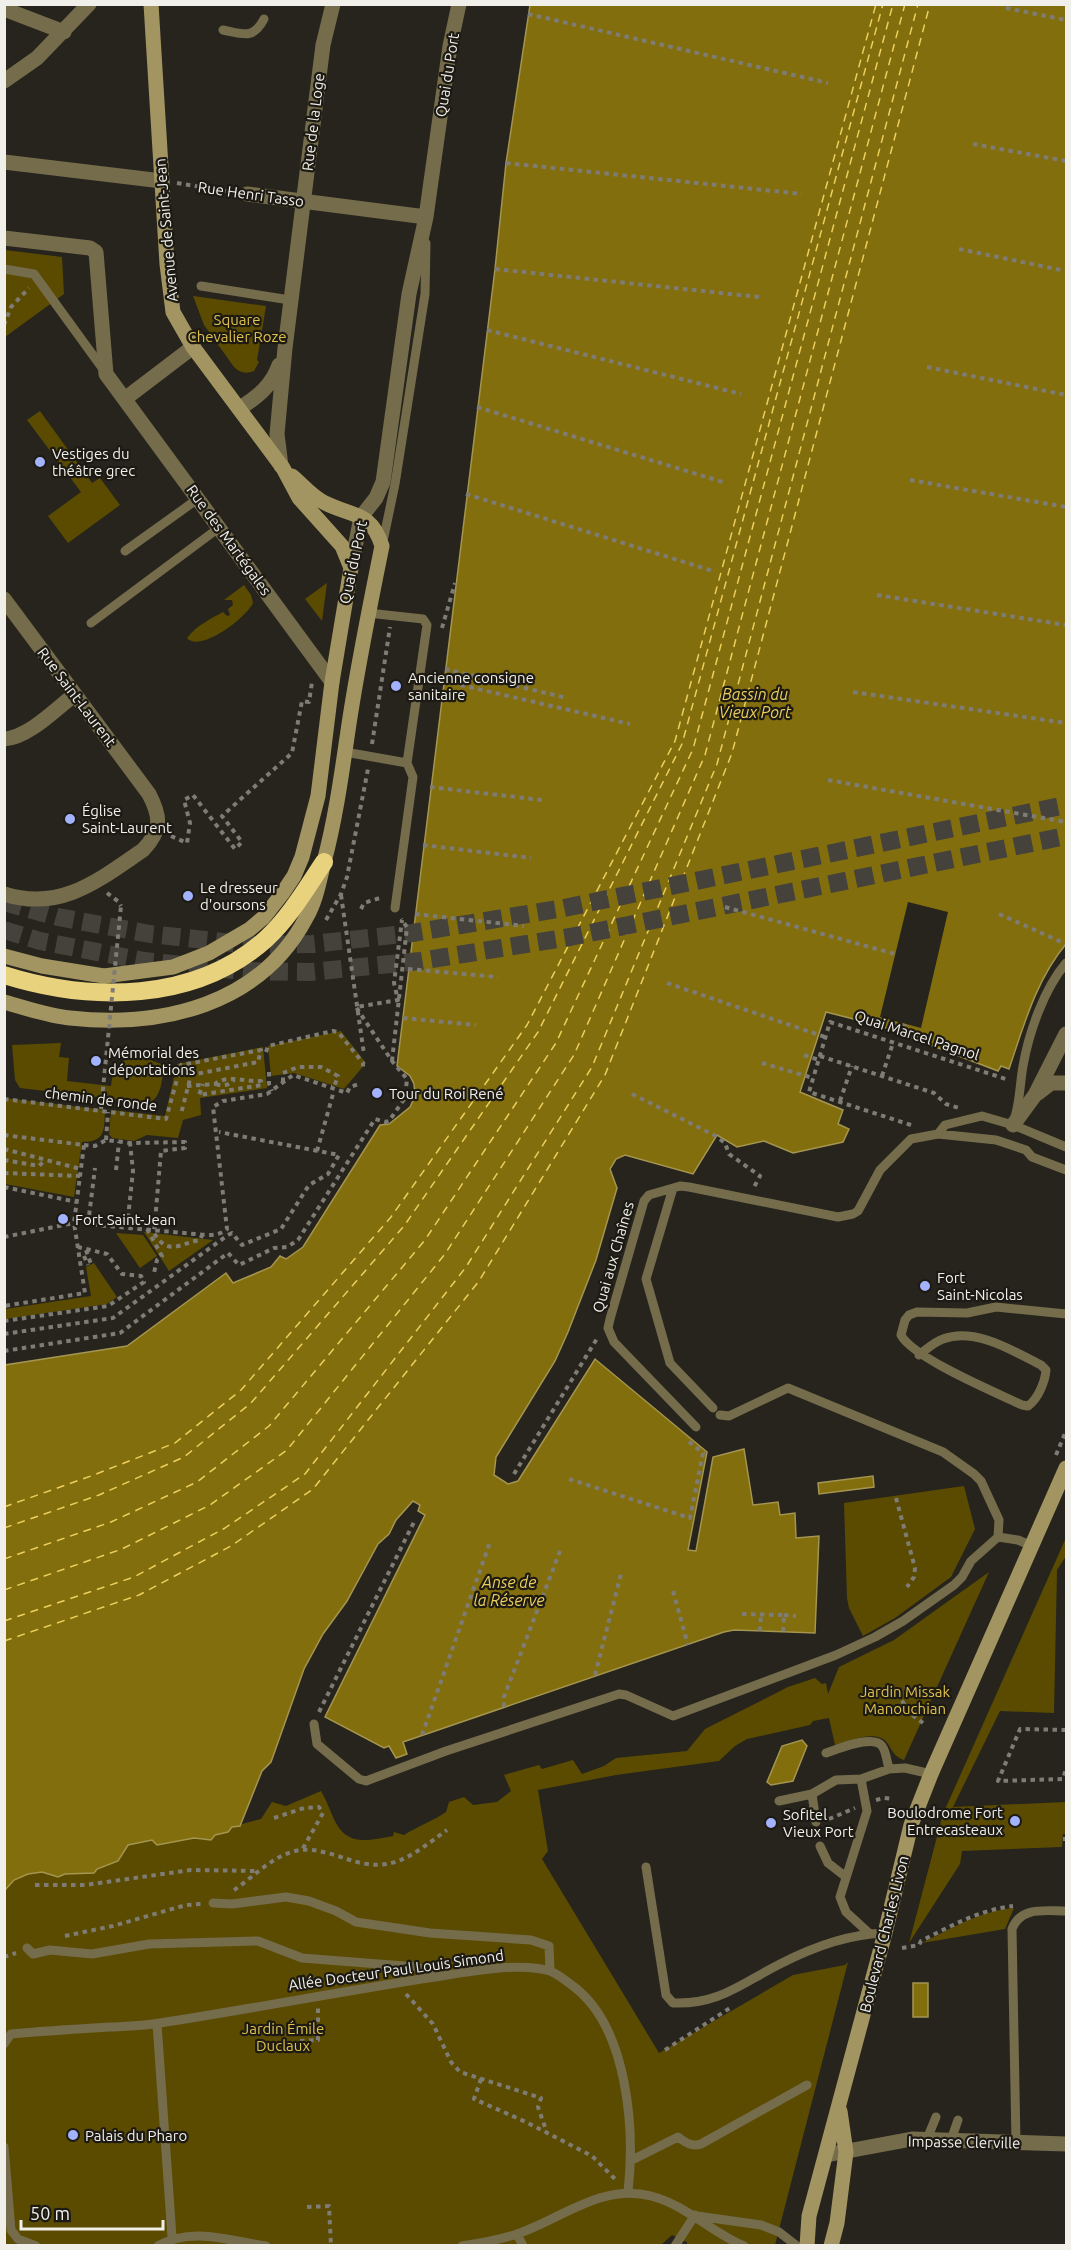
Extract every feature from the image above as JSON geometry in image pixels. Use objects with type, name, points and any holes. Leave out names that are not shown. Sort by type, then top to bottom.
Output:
[{"type":"highway","points":[[4,975],[53,988],[108,992],[143,992],[180,985],[197,979],[233,964],[267,938],[300,897],[324,862]]},
{"type":"street","points":[[4,81],[37,58],[89,4]]},
{"type":"street","name":"Avenue de Saint-Jean","points":[[145,4],[152,28]]},
{"type":"street","name":"Avenue de Saint-Jean","points":[[151,4],[171,299],[176,318],[193,347],[282,467],[308,510],[342,546],[351,568]]},
{"type":"street","name":"Rue de la Loge","points":[[282,467],[277,434],[290,300],[323,45],[333,4]]},
{"type":"street","name":"Quai du Port","points":[[4,956],[42,966],[96,975],[173,967],[209,953],[250,929],[272,908],[294,876],[309,838],[316,807],[332,682],[361,518],[376,498],[383,482],[409,294],[426,217],[450,46],[459,4]]},
{"type":"street","points":[[4,9],[64,32]]},
{"type":"street","points":[[4,162],[162,181]]},
{"type":"street","name":"Rue Henri Tasso","points":[[247,194],[426,217]]},
{"type":"street","points":[[4,238],[90,248],[96,252],[106,374]]},
{"type":"street","points":[[126,398],[193,347]]},
{"type":"street","name":"Rue de la Loge","points":[[240,408],[266,389],[275,377],[285,348]]},
{"type":"street","name":"Rue des Martégales","points":[[106,374],[126,398],[332,682]]},
{"type":"street","name":"Avenue de Saint-Jean","points":[[282,467],[323,503],[361,518],[375,527],[382,546]]},
{"type":"street","name":"Quai du Port","points":[[4,1002],[57,1016],[102,1020],[147,1018],[194,1009],[234,993],[268,966],[298,932],[315,898],[330,844],[368,613],[382,546]]},
{"type":"street","name":"Rue Saint-Laurent","points":[[4,600],[149,794],[159,819],[152,841],[143,850],[96,882],[66,895],[38,901],[4,894]]},
{"type":"street","points":[[4,739],[27,732],[74,695]]},
{"type":"street","points":[[1013,1125],[1035,1095],[1066,1034]]},
{"type":"street","points":[[1035,1095],[1051,1083],[1066,1083]]},
{"type":"street","name":"Boulevard Charles Livon","points":[[807,2246],[809,2216],[839,2105],[878,1934],[911,1825],[931,1774],[1066,1468]]},
{"type":"street","name":"Boulevard Charles Livon","points":[[831,2246],[837,2223],[846,2152],[839,2105]]},
{"type":"street","name":"Impasse Clerville","points":[[826,2155],[912,2139],[1066,2144]]},
{"type":"lane","points":[[223,30],[251,34],[258,30],[264,19]]},
{"type":"lane","name":"Quai du Port","points":[[382,546],[395,484],[425,294],[426,217]]},
{"type":"lane","points":[[4,269],[34,274],[106,374]]},
{"type":"lane","points":[[201,286],[290,300]]},
{"type":"lane","points":[[125,551],[199,498]]},
{"type":"lane","points":[[91,623],[220,527]]},
{"type":"lane","points":[[368,613],[423,619],[427,625],[407,763],[413,777],[395,908]]},
{"type":"lane","points":[[345,752],[407,763]]},
{"type":"lane","points":[[1013,1125],[1020,1098],[1025,1057],[1044,999],[1066,963]]},
{"type":"lane","points":[[938,1134],[945,1125],[982,1116],[1013,1125],[1066,1147]]},
{"type":"lane","points":[[998,1537],[999,1520],[981,1481],[943,1452],[788,1388],[729,1416],[717,1412],[670,1363],[646,1279],[673,1188],[689,1187],[846,1217],[858,1211],[880,1170],[911,1139],[938,1134],[996,1140],[1026,1150],[1032,1157],[1066,1170]]},
{"type":"lane","name":"Quai aux Chaînes","points":[[673,1188],[651,1193],[644,1201],[608,1328],[614,1342],[696,1427]]},
{"type":"lane","points":[[919,1355],[946,1338],[979,1338],[995,1342],[1041,1365],[1046,1370],[1046,1377],[1034,1402],[1028,1406],[919,1355],[901,1335],[905,1320],[909,1315],[917,1312],[967,1312],[1002,1307],[1066,1314]]},
{"type":"lane","points":[[314,1724],[317,1744],[359,1779],[372,1781],[446,1751],[619,1694],[673,1716],[837,1655],[875,1637],[903,1621],[954,1585],[962,1577],[970,1561],[998,1537],[1004,1536],[1032,1546]]},
{"type":"lane","points":[[826,1753],[861,1742],[878,1742],[882,1746],[889,1769]]},
{"type":"lane","points":[[779,1801],[812,1794],[836,1780],[861,1779],[889,1769],[905,1768],[931,1774]]},
{"type":"lane","points":[[861,1779],[867,1803],[865,1821],[841,1891],[840,1902],[846,1912],[878,1934]]},
{"type":"lane","points":[[812,1794],[816,1822]]},
{"type":"lane","points":[[820,1846],[828,1863],[846,1877]]},
{"type":"lane","points":[[646,1867],[666,1995],[673,2003],[712,1999],[730,1993],[780,1964],[823,1945],[849,1937],[878,1934]]},
{"type":"lane","points":[[213,1903],[232,1904],[286,1897],[309,1900],[356,1922],[430,1934],[531,1940],[549,1946],[550,1971]]},
{"type":"lane","points":[[1016,2143],[1012,1929],[1016,1919],[1028,1912],[1066,1911]]},
{"type":"lane","points":[[27,1948],[33,1954],[50,1950],[92,1954],[149,1944],[258,1941],[302,1958],[417,1967],[436,1977]]},
{"type":"lane","name":"Allée Docteur Paul Louis Simond","points":[[4,2044],[11,2034],[157,2024],[492,1969],[516,1968],[550,1971],[581,1992],[596,2010],[610,2033],[619,2056],[632,2160],[628,2192]]},
{"type":"lane","points":[[157,2024],[172,2237]]},
{"type":"lane","points":[[632,2160],[678,2137],[686,2143],[696,2146],[701,2144],[807,2085]]},
{"type":"lane","points":[[927,2139],[936,2117]]},
{"type":"lane","points":[[951,2140],[958,2120]]},
{"type":"lane","points":[[4,2147],[11,2230],[18,2239],[36,2246]]},
{"type":"lane","points":[[462,2246],[498,2240],[517,2234],[600,2197],[628,2192],[652,2196],[695,2216],[744,2246]]},
{"type":"lane","points":[[695,2216],[751,2223],[778,2232],[797,2246]]},
{"type":"lane","points":[[675,2246],[695,2216]]},
{"type":"lane","points":[[517,2234],[523,2246]]},
{"type":"lane","points":[[210,2246],[213,2236]]},
{"type":"lane","points":[[158,2246],[172,2237],[213,2236],[267,2246]]},
{"type":"path","points":[[1006,8],[1066,20]]},
{"type":"path","points":[[528,14],[828,83]]},
{"type":"path","points":[[973,144],[1066,161]]},
{"type":"path","points":[[506,163],[802,194]]},
{"type":"path","name":"Rue Henri Tasso","points":[[162,181],[247,194]]},
{"type":"path","points":[[959,249],[1066,271]]},
{"type":"path","points":[[495,269],[759,297]]},
{"type":"path","points":[[4,325],[11,307],[37,279]]},
{"type":"path","points":[[487,330],[741,394]]},
{"type":"path","points":[[927,367],[1066,395]]},
{"type":"path","points":[[477,407],[726,483]]},
{"type":"path","points":[[910,480],[1066,507]]},
{"type":"path","points":[[466,494],[713,571]]},
{"type":"path","points":[[878,595],[1066,625]]},
{"type":"path","points":[[325,921],[341,894],[354,845],[392,614]]},
{"type":"path","points":[[445,669],[567,698]]},
{"type":"path","points":[[188,841],[190,823],[184,801],[193,795],[235,849],[242,842],[222,816],[292,753],[302,701],[309,702],[312,681]]},
{"type":"path","points":[[443,681],[630,724]]},
{"type":"path","points":[[853,692],[1066,723]]},
{"type":"path","points":[[828,780],[1066,822]]},
{"type":"path","points":[[430,787],[542,800]]},
{"type":"path","points":[[423,845],[531,858]]},
{"type":"path","points":[[361,909],[364,903],[397,893]]},
{"type":"path","points":[[341,894],[364,1054]]},
{"type":"path","points":[[101,1109],[121,906]]},
{"type":"path","points":[[725,907],[895,954]]},
{"type":"path","points":[[392,1061],[407,927],[395,908]]},
{"type":"path","points":[[415,914],[524,926]]},
{"type":"path","points":[[999,914],[1066,944]]},
{"type":"path","points":[[408,969],[498,977]]},
{"type":"path","points":[[667,983],[826,1037],[809,1092],[938,1134]]},
{"type":"path","points":[[356,1007],[398,1000]]},
{"type":"path","points":[[4,1351],[120,1333],[228,1253],[239,1265],[274,1248],[287,1247],[298,1240],[375,1119],[386,1122],[397,1112],[405,1098],[407,1079],[392,1061],[356,1007]]},
{"type":"path","points":[[403,1018],[476,1025]]},
{"type":"path","name":"Quai Marcel Pagnol","points":[[826,1037],[830,1022],[1021,1084]]},
{"type":"path","points":[[901,1035],[904,1024]]},
{"type":"path","points":[[266,1052],[268,1046],[333,1031],[338,1032],[363,1063],[363,1068]]},
{"type":"path","points":[[882,1076],[893,1043]]},
{"type":"path","name":"chemin de ronde","points":[[4,1100],[166,1119],[181,1065],[261,1050],[258,1062],[191,1075],[187,1086]]},
{"type":"path","points":[[804,1055],[852,1066],[934,1093],[946,1104],[982,1116]]},
{"type":"path","points":[[762,1063],[813,1078]]},
{"type":"path","points":[[840,1101],[852,1066]]},
{"type":"path","points":[[283,1082],[283,1073],[298,1067],[321,1067],[338,1076],[334,1087],[331,1087]]},
{"type":"path","points":[[269,1072],[269,1084],[272,1091]]},
{"type":"path","points":[[4,1237],[74,1224],[213,1235],[227,1229],[213,1107],[226,1100],[267,1094],[293,1075],[347,1093],[355,1079]]},
{"type":"path","points":[[182,1114],[187,1086],[203,1084],[215,1084],[220,1080],[230,1078],[261,1082],[262,1085],[198,1095],[203,1084]]},
{"type":"path","points":[[350,1087],[359,1084]]},
{"type":"path","points":[[222,1092],[226,1100]]},
{"type":"path","points":[[317,1151],[333,1094]]},
{"type":"path","points":[[632,1094],[716,1136],[725,1143],[729,1154],[760,1176],[755,1185]]},
{"type":"path","points":[[106,1140],[108,1112]]},
{"type":"path","points":[[4,1334],[113,1317],[228,1235],[232,1233],[242,1245],[280,1229],[309,1185],[327,1174],[339,1155],[219,1132]]},
{"type":"path","points":[[4,1135],[95,1146],[106,1140],[130,1143],[185,1142],[185,1148],[161,1150],[154,1230],[158,1240],[174,1248],[200,1240],[202,1234]]},
{"type":"path","points":[[116,1170],[119,1142]]},
{"type":"path","points":[[128,1227],[133,1171],[130,1143]]},
{"type":"path","points":[[4,1306],[85,1293],[74,1224],[84,1145]]},
{"type":"path","points":[[4,1149],[81,1169]]},
{"type":"path","points":[[4,1160],[39,1166],[45,1160]]},
{"type":"path","points":[[87,1224],[95,1168]]},
{"type":"path","points":[[4,1173],[80,1176]]},
{"type":"path","points":[[4,1187],[77,1202]]},
{"type":"path","points":[[147,1229],[162,1256],[156,1260],[154,1273]]},
{"type":"path","points":[[4,1321],[108,1306],[144,1282],[141,1276],[122,1274],[107,1254],[78,1247]]},
{"type":"path","points":[[84,1256],[89,1265],[85,1249]]},
{"type":"path","points":[[514,1474],[610,1319]]},
{"type":"path","points":[[569,1479],[690,1518],[703,1453],[687,1440],[689,1437]]},
{"type":"path","points":[[896,1498],[915,1569],[914,1577],[907,1587]]},
{"type":"path","points":[[314,1724],[414,1522]]},
{"type":"path","points":[[423,1735],[490,1542]]},
{"type":"path","points":[[504,1707],[504,1697],[560,1551]]},
{"type":"path","points":[[595,1675],[621,1574]]},
{"type":"path","points":[[673,1591],[688,1645]]},
{"type":"path","points":[[742,1614],[796,1616]]},
{"type":"path","points":[[760,1631],[761,1615]]},
{"type":"path","points":[[783,1632],[784,1615]]},
{"type":"path","points":[[872,1690],[913,1688],[937,1694]]},
{"type":"path","points":[[894,1689],[911,1714],[923,1723]]},
{"type":"path","points":[[1066,1730],[1020,1730],[998,1781],[1063,1779],[1066,1768]]},
{"type":"path","points":[[827,1820],[867,1803]]},
{"type":"path","points":[[274,1818],[304,1808],[319,1807],[324,1813],[302,1850]]},
{"type":"path","points":[[35,1886],[85,1885],[191,1870],[259,1871]]},
{"type":"path","points":[[902,1948],[919,1945],[921,1941],[972,1916],[993,1909],[1014,1906],[1028,1912]]},
{"type":"path","points":[[396,1983],[433,2024],[444,2049],[460,2072],[541,2098],[538,2107],[547,2133]]},
{"type":"path","points":[[300,2041],[318,2040],[318,2012]]},
{"type":"path","points":[[481,2079],[474,2099],[592,2156],[628,2192]]},
{"type":"path","points":[[307,2207],[329,2206],[331,2246]]},
{"type":"green space","points":[[5,250],[62,257],[64,294],[5,337]]},
{"type":"green space","name":"Square Chevalier Roze","points":[[193,296],[266,306],[257,360],[259,362],[254,371],[243,372],[234,367],[204,325]]},
{"type":"green space","points":[[40,411],[92,483],[100,478],[120,505],[68,543],[48,516],[81,492],[27,420]]},
{"type":"green space","points":[[327,583],[322,621],[305,599]]},
{"type":"green space","points":[[244,585],[253,603],[242,617],[222,632],[202,641],[187,638],[208,620],[223,612],[227,616],[230,615],[228,609],[233,605],[232,600],[224,600]]},
{"type":"green space","points":[[341,1031],[366,1063],[344,1089],[294,1073],[271,1076],[268,1046]]},
{"type":"green space","points":[[61,1043],[59,1057],[69,1058],[67,1081],[111,1086],[114,1064],[123,1065],[125,1051],[164,1065],[162,1082],[156,1098],[147,1103],[20,1088],[15,1080],[12,1045]]},
{"type":"green space","points":[[263,1047],[267,1088],[200,1098],[201,1115],[183,1120],[178,1138],[147,1135],[134,1141],[112,1138],[109,1134],[111,1110],[165,1116],[177,1064]]},
{"type":"green space","points":[[5,1098],[105,1110],[104,1129],[100,1137],[96,1140],[82,1142],[74,1197],[5,1184]]},
{"type":"green space","points":[[144,1232],[213,1240],[169,1271]]},
{"type":"green space","points":[[116,1233],[143,1235],[157,1256],[140,1268]]},
{"type":"green space","points":[[94,1263],[117,1297],[107,1304],[5,1319],[5,1309],[91,1296],[86,1267]]},
{"type":"green space","points":[[964,1486],[975,1529],[951,1577],[895,1618],[863,1636],[849,1608],[847,1598],[844,1503]]},
{"type":"green space","points":[[1065,1540],[1066,1556],[1057,1570],[1054,1713],[1000,1711],[953,1807],[1066,1802],[1066,1834],[1063,1834],[1062,1847],[962,1851],[960,1864],[909,1943],[943,1814]]},
{"type":"green space","name":"Jardin Émile Duclaux","points":[[989,1572],[904,1760],[896,1756],[888,1744],[878,1737],[863,1737],[835,1745],[829,1718],[813,1721],[810,1725],[747,1739],[735,1746],[719,1761],[616,1775],[538,1790],[548,1851],[542,1859],[659,2053],[793,1975],[845,1965],[848,1962],[775,2245],[687,2245],[687,2242],[672,2235],[660,2246],[5,2245],[4,1890],[14,1880],[28,1874],[42,1872],[58,1877],[65,1874],[94,1873],[96,1869],[118,1861],[128,1845],[152,1840],[157,1845],[194,1838],[205,1840],[231,1827],[261,1819],[272,1802],[286,1806],[321,1791],[338,1827],[351,1838],[366,1840],[393,1836],[394,1832],[404,1835],[446,1812],[449,1802],[464,1797],[473,1805],[497,1802],[511,1791],[504,1775],[539,1765],[542,1769],[573,1760],[582,1774],[604,1766],[616,1758],[687,1751],[705,1729],[788,1687],[815,1678],[822,1684],[826,1683],[828,1694],[839,1667],[894,1640]]},
{"type":"green space","points":[[1014,1908],[1005,1929],[922,1943],[978,1916]]},
{"type":"water","name":"Bassin du Vieux Port","points":[[530,5],[1066,5],[1066,944],[1039,988],[1009,1069],[1001,1066],[998,1071],[881,1026],[826,1012],[800,1092],[843,1110],[838,1124],[849,1129],[843,1142],[793,1153],[764,1141],[737,1147],[717,1135],[693,1174],[625,1155],[616,1159],[610,1169],[617,1188],[596,1260],[568,1332],[555,1361],[496,1457],[494,1475],[508,1484],[518,1481],[595,1359],[707,1452],[688,1550],[696,1551],[713,1457],[744,1449],[753,1505],[778,1502],[780,1515],[795,1513],[796,1538],[819,1536],[815,1633],[734,1630],[724,1632],[403,1742],[407,1754],[396,1758],[389,1746],[384,1748],[325,1717],[425,1515],[418,1511],[420,1505],[413,1501],[396,1520],[389,1534],[378,1544],[347,1601],[323,1634],[304,1669],[271,1762],[262,1771],[240,1826],[215,1835],[211,1840],[194,1838],[157,1845],[152,1840],[128,1845],[118,1861],[97,1869],[94,1873],[65,1874],[58,1877],[42,1872],[28,1874],[14,1880],[5,1890],[5,1365],[127,1346],[226,1273],[233,1283],[271,1267],[280,1256],[286,1259],[303,1247],[380,1125],[389,1124],[410,1107],[415,1096],[414,1084],[410,1076],[397,1066],[506,163]]},
{"type":"water","points":[[873,1476],[874,1487],[819,1494],[818,1483]]},
{"type":"water","points":[[802,1740],[807,1746],[793,1781],[771,1785],[767,1782],[782,1746]]},
{"type":"water","points":[[913,1983],[928,1983],[928,2017],[913,2017]]},
{"type":"pier","points":[[908,902],[948,912],[921,1028],[880,1017]]},
{"type":"ferry route","points":[[4,1507],[175,1443],[241,1390],[391,1217],[527,1025],[675,741],[876,4]]},
{"type":"ferry route","points":[[4,1528],[99,1495],[184,1457],[251,1403],[404,1226],[538,1032],[682,744],[883,4]]},
{"type":"ferry route","points":[[4,1559],[111,1522],[197,1482],[269,1426],[425,1240],[556,1043],[693,749],[893,4]]},
{"type":"ferry route","points":[[4,1590],[122,1549],[210,1505],[287,1450],[445,1254],[574,1055],[705,755],[905,4]]},
{"type":"ferry route","points":[[4,1621],[134,1577],[225,1528],[305,1474],[466,1267],[592,1067],[717,764],[918,4]]},
{"type":"ferry route","points":[[4,1641],[139,1595],[231,1546],[313,1489],[479,1281],[605,1075],[732,753],[930,4]]},
{"type":"tunnel","points":[[4,902],[58,917],[150,934],[251,945],[313,944],[412,933],[564,908],[1066,805]]},
{"type":"tunnel","points":[[4,930],[40,941],[144,961],[244,971],[311,972],[420,961],[570,937],[1066,836]]},
{"type":"place","name":"Vestiges du théâtre grec","points":[[40,462]]},
{"type":"place","name":"Ancienne consigne sanitaire","points":[[396,686]]},
{"type":"place","name":"Église Saint-Laurent","points":[[70,819]]},
{"type":"place","name":"Le dresseur d'oursons","points":[[188,896]]},
{"type":"place","name":"Mémorial des déportations","points":[[96,1061]]},
{"type":"place","name":"Tour du Roi René","points":[[377,1093]]},
{"type":"place","name":"Fort Saint-Jean","points":[[63,1219]]},
{"type":"place","name":"Fort Saint-Nicolas","points":[[925,1286]]},
{"type":"place","name":"Boulodrome Fort Entrecasteaux","points":[[1015,1821]]},
{"type":"place","name":"Sofitel Vieux Port","points":[[771,1823]]},
{"type":"place","name":"Palais du Pharo","points":[[73,2135]]},
{"type":"water label","name":"Anse de la Réserve","points":[[509,1591]]},
{"type":"park label","name":"Jardin Missak Manouchian","points":[[905,1700]]}]
